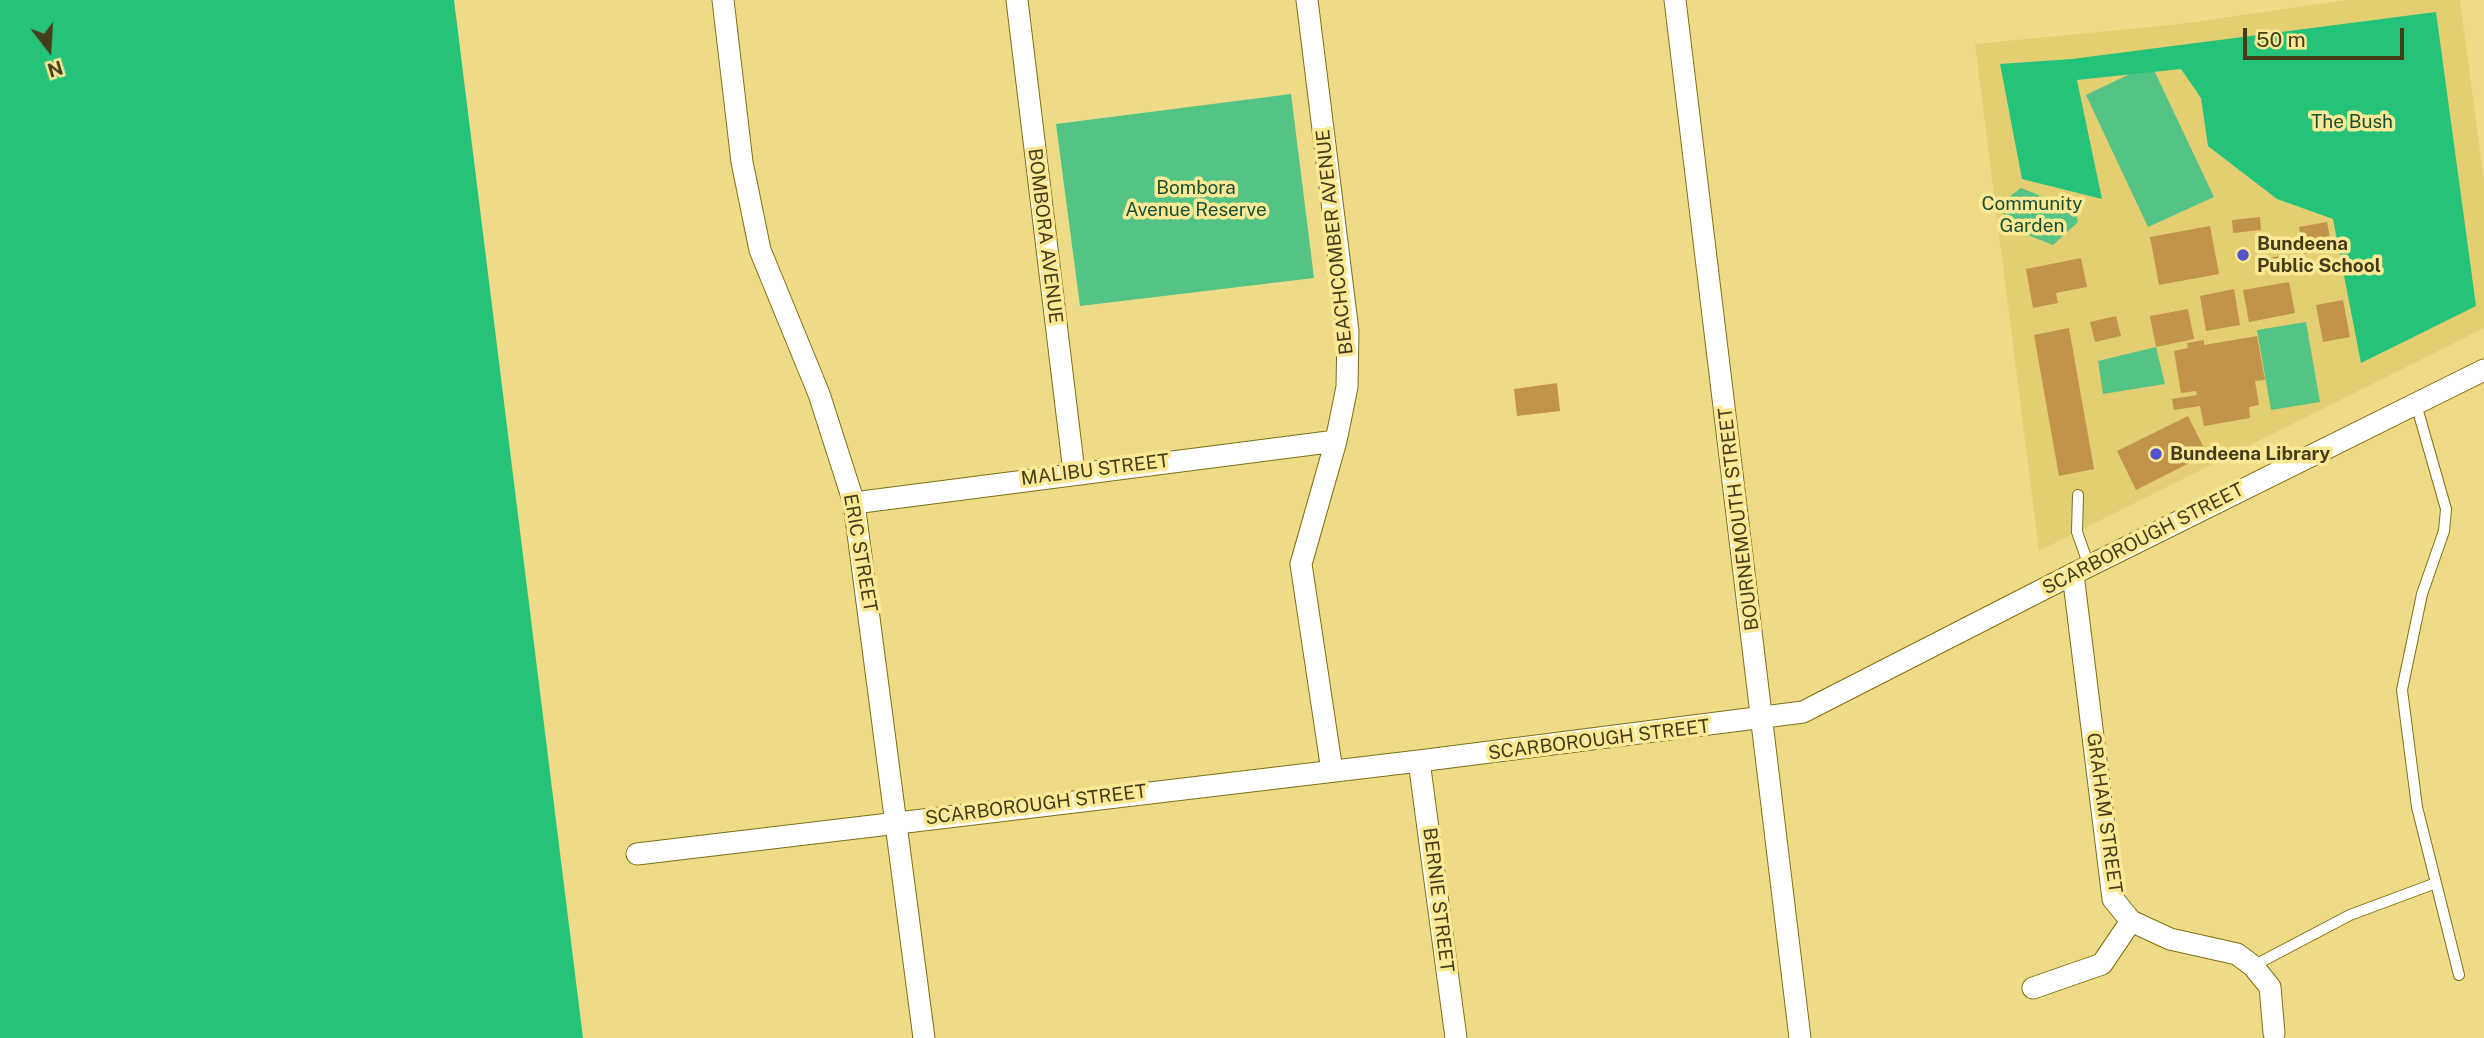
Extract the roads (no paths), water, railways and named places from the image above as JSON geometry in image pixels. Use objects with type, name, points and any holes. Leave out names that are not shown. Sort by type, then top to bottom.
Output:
[{"type":"street","name":"ERIC STREET","points":[[723,0],[742,162],[760,250],[819,394],[854,503],[924,1038]]},
{"type":"street","name":"BOMBORA AVENUE","points":[[1017,0],[1074,472]]},
{"type":"street","name":"BEACHCOMBER AVENUE","points":[[1307,0],[1348,331],[1347,387],[1336,441],[1301,564],[1332,771]]},
{"type":"street","name":"BOURNEMOUTH STREET","points":[[1675,0],[1800,1038]]},
{"type":"street","name":"SCARBOROUGH STREET","points":[[637,854],[1762,720],[1803,712],[2081,570],[2484,370]]},
{"type":"street","name":"MALIBU STREET","points":[[854,503],[1074,472],[1336,441]]},
{"type":"street","name":"GRAHAM STREET","points":[[2081,570],[2113,899],[2131,921]]},
{"type":"street","name":"BERNIE STREET","points":[[1419,761],[1456,1038]]},
{"type":"street","points":[[2033,988],[2102,964],[2131,921],[2170,939],[2237,954],[2253,966],[2270,987],[2274,1033]]},
{"type":"lane","points":[[2416,404],[2446,509],[2444,531],[2422,594],[2402,690],[2417,807],[2459,975]]},
{"type":"lane","points":[[2078,495],[2077,532],[2081,570]]},
{"type":"lane","points":[[2253,966],[2350,915],[2436,883]]},
{"type":"place","name":"Bundeena Public School","points":[[2243,255]]},
{"type":"place","name":"Bundeena Library","points":[[2156,454]]},
{"type":"park label","name":"The Bush","points":[[2352,122]]},
{"type":"park label","name":"Bombora Avenue Reserve","points":[[1196,199]]},
{"type":"park label","name":"Community Garden","points":[[2032,215]]}]
